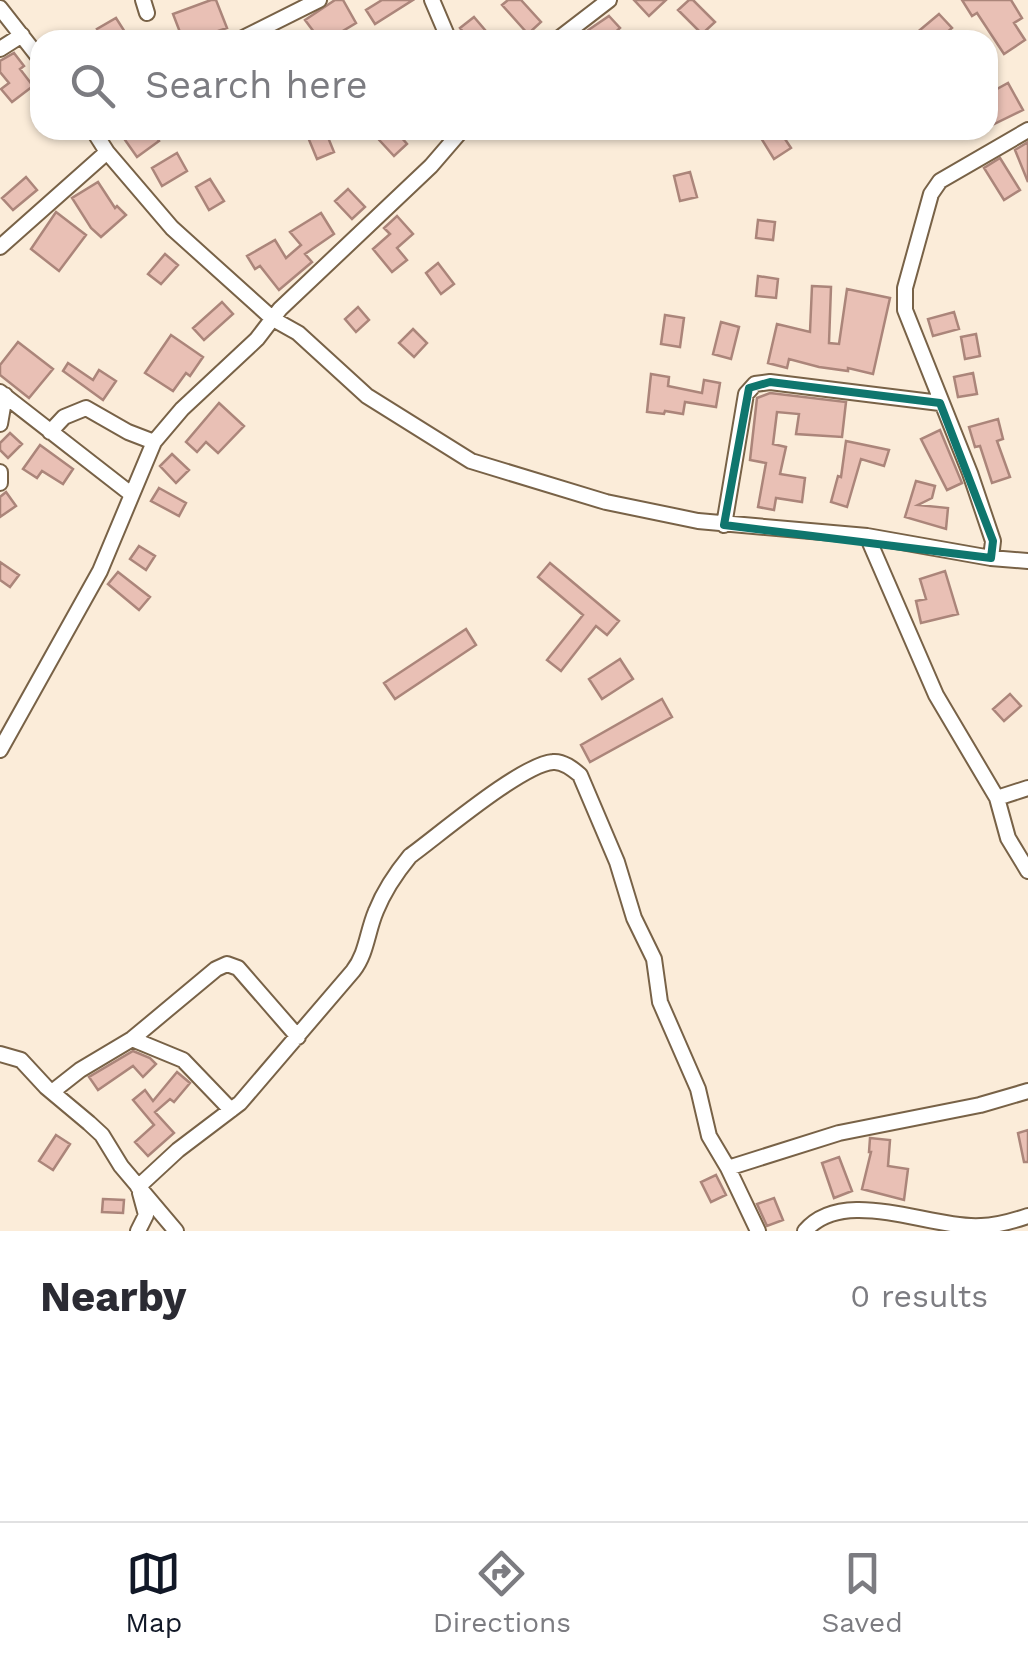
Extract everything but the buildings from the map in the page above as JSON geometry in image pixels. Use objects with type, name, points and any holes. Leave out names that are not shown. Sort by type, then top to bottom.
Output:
[{"type":"street","points":[[260,30],[319,0]]},
{"type":"street","points":[[432,0],[445,30]]},
{"type":"street","points":[[570,30],[609,0]]},
{"type":"street","points":[[0,8],[30,46]]},
{"type":"street","points":[[0,49],[22,35]]},
{"type":"street","points":[[991,558],[994,542],[908,322],[904,300],[927,204],[940,181],[1028,130]]},
{"type":"street","points":[[99,140],[172,228],[273,318],[298,334],[342,377],[414,428],[471,461],[606,502],[724,526],[867,536],[1028,561]]},
{"type":"street","points":[[0,750],[100,570],[154,442],[337,252],[431,166],[453,140]]},
{"type":"street","points":[[0,247],[107,152]]},
{"type":"street","points":[[724,526],[746,394],[755,384],[770,382],[940,403]]},
{"type":"street","points":[[3,393],[131,494]]},
{"type":"street","points":[[0,424],[3,393]]},
{"type":"street","points":[[50,432],[64,416],[86,408],[154,442]]},
{"type":"street","points":[[0,472],[0,483]]},
{"type":"street","points":[[867,536],[936,695],[998,798],[1008,838],[1028,872]]},
{"type":"street","points":[[138,1187],[262,1080],[363,958],[375,913],[396,872],[410,856],[523,774],[553,762],[569,766],[580,775],[617,862],[634,918],[654,958],[660,1002],[698,1090],[709,1136],[758,1231]]},
{"type":"street","points":[[998,798],[1028,788]]},
{"type":"street","points":[[52,1092],[132,1039],[227,964],[238,968],[298,1036]]},
{"type":"street","points":[[132,1039],[183,1060],[231,1110]]},
{"type":"street","points":[[0,1054],[21,1060],[102,1135],[138,1187],[176,1231]]},
{"type":"street","points":[[728,1168],[839,1133],[1028,1092]]},
{"type":"street","points":[[138,1187],[146,1215],[138,1231]]},
{"type":"street","points":[[805,1231],[826,1216],[855,1209],[980,1226],[1028,1216]]},
{"type":"highlighted area","points":[[770,382],[940,403],[993,541],[991,558],[724,525],[749,388]]}]
